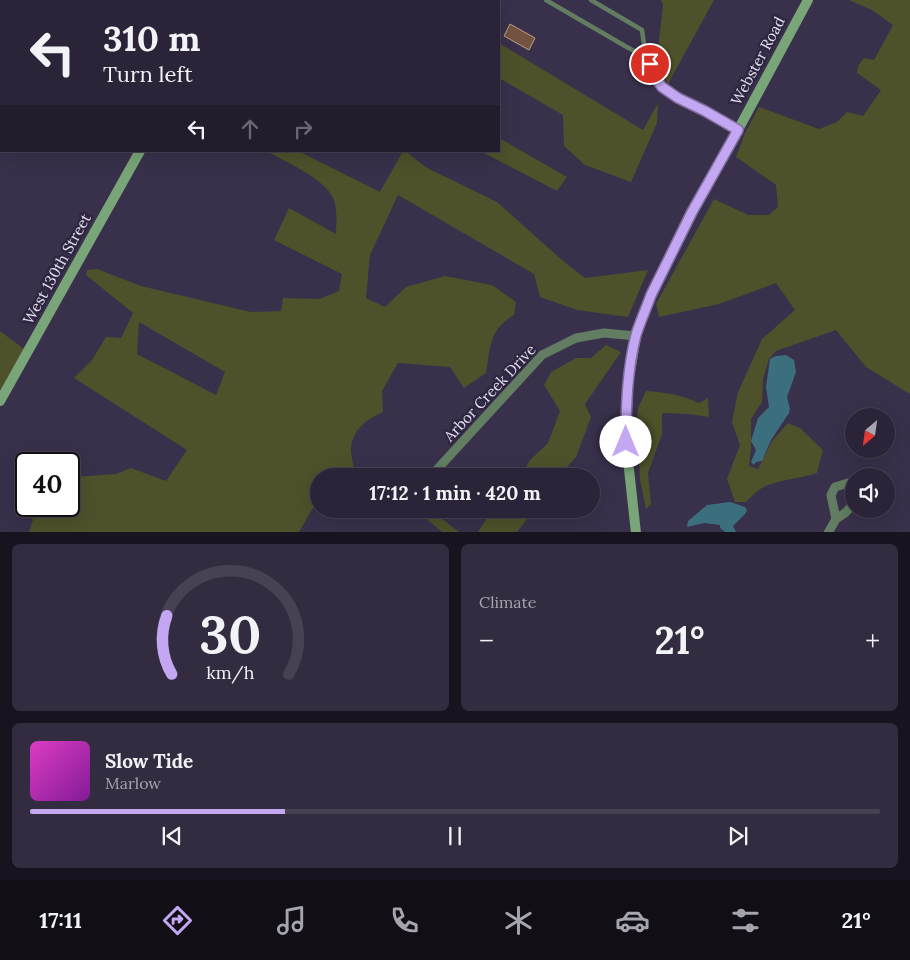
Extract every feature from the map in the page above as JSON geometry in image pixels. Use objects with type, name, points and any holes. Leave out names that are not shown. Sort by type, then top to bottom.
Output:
[{"type":"street","name":"Webster Road","points":[[636,532],[626,442],[626,413],[628,384],[636,336],[651,295],[688,219],[808,0]]},
{"type":"street","name":"West 130th Street","points":[[0,401],[139,152]]},
{"type":"street","name":"Arbor Creek Drive","points":[[438,468],[542,355],[576,338],[604,333],[636,336]]},
{"type":"street","points":[[836,519],[831,495],[835,487],[845,484]]},
{"type":"street","points":[[828,532],[836,519],[845,513]]},
{"type":"lane","points":[[546,0],[638,53],[647,52]]},
{"type":"lane","points":[[591,0],[642,30],[654,76],[662,87],[678,98],[738,130]]},
{"type":"green space","points":[[661,0],[714,0],[668,84],[660,68],[658,50],[663,5]]},
{"type":"green space","points":[[849,0],[910,0],[910,394],[866,367],[836,330],[776,351],[769,359],[763,379],[762,402],[751,419],[749,466],[758,469],[772,441],[788,423],[800,428],[823,450],[817,473],[770,484],[759,490],[746,502],[735,502],[727,479],[740,445],[732,422],[738,392],[762,339],[795,310],[776,283],[719,304],[659,317],[656,304],[714,199],[748,215],[769,215],[778,207],[776,185],[736,157],[745,133],[759,107],[819,129],[837,122],[847,112],[863,116],[881,90],[857,73],[858,66],[864,58],[874,60],[893,25],[872,10]]},
{"type":"green space","points":[[500,44],[643,130],[658,103],[657,123],[631,182],[585,165],[564,146],[563,115],[500,79]]},
{"type":"green space","points":[[500,139],[567,177],[557,191],[482,152],[500,152]]},
{"type":"green space","points":[[268,152],[300,152],[380,192],[402,152],[406,152],[427,168],[497,202],[563,261],[585,278],[648,270],[628,317],[577,310],[540,297],[534,274],[398,195],[370,255],[366,298],[385,307],[406,287],[445,276],[492,285],[516,302],[514,315],[499,327],[492,340],[486,373],[464,388],[450,367],[398,363],[382,391],[383,412],[361,426],[354,436],[351,452],[354,468],[310,468],[310,513],[299,532],[29,532],[33,520],[32,517],[80,517],[80,477],[116,474],[131,468],[166,481],[187,450],[74,378],[92,360],[106,337],[121,338],[133,313],[86,275],[87,270],[97,269],[141,286],[251,312],[281,311],[283,298],[319,299],[339,291],[342,274],[274,240],[289,208],[336,234],[335,202],[329,191],[313,177]],"holes":[[[139,322],[225,372],[216,395],[137,354]]]},
{"type":"green space","points":[[0,331],[24,349],[0,390]]},
{"type":"green space","points":[[606,345],[621,352],[585,404],[591,417],[576,457],[566,468],[526,468],[530,460],[548,443],[560,411],[544,385],[551,372],[576,358],[591,358]]},
{"type":"green space","points":[[646,391],[673,394],[699,403],[708,398],[709,417],[662,413],[662,434],[648,473],[651,504],[646,509],[640,480],[637,418],[638,408]]},
{"type":"green space","points":[[425,518],[441,518],[459,532],[442,532]]},
{"type":"green space","points":[[487,518],[528,518],[517,532],[478,532]]},
{"type":"water","points":[[786,355],[794,360],[796,372],[787,397],[789,413],[771,440],[762,461],[756,462],[754,465],[751,462],[756,450],[751,441],[758,418],[769,407],[766,387],[770,359]]},
{"type":"water","points":[[730,502],[745,507],[747,510],[733,526],[736,532],[725,532],[720,528],[720,525],[704,523],[687,527],[688,521],[707,505]]},
{"type":"building","points":[[510,24],[535,38],[529,50],[504,36]]},
{"type":"route","points":[[626,442],[628,384],[636,336],[651,295],[692,212],[738,130],[678,98],[662,87],[654,76],[650,64]]}]
